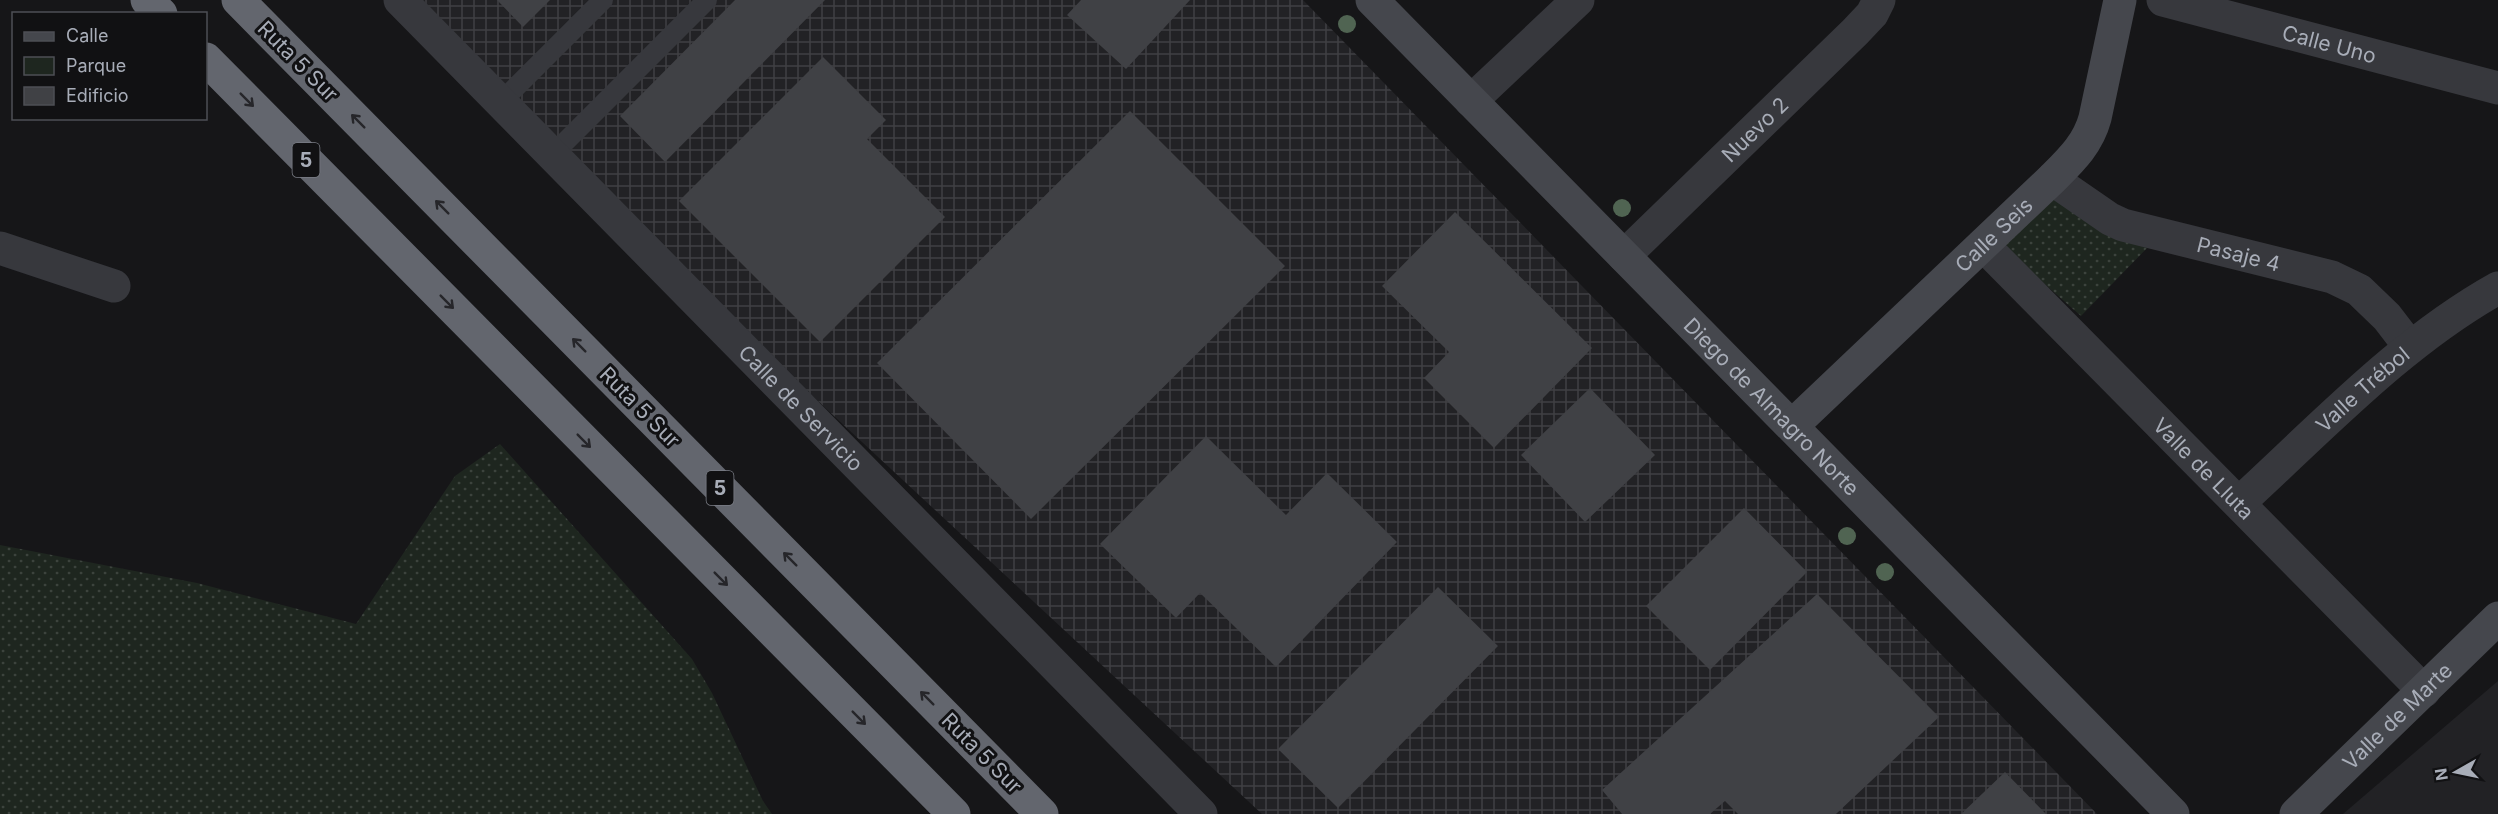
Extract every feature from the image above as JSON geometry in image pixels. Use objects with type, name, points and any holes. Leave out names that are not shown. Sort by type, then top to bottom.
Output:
[{"type":"highway","points":[[147,0],[159,12]]},
{"type":"highway","name":"Ruta 5 Sur","points":[[238,0],[1042,814]]},
{"type":"highway","name":"5","points":[[207,60],[954,814]]},
{"type":"street","name":"Calle de Servicio","points":[[400,0],[1201,814]]},
{"type":"street","name":"Diego de Almagro Norte","points":[[1372,0],[2173,814]]},
{"type":"street","points":[[1471,101],[1578,0]]},
{"type":"street","name":"Nuevo 2","points":[[1624,256],[1855,32],[1872,14],[1879,0]]},
{"type":"street","name":"Calle Seis","points":[[1792,426],[2052,179],[2082,147],[2090,135],[2120,0]]},
{"type":"street","name":"Calle Uno","points":[[2163,0],[2498,88]]},
{"type":"street","name":"Pasaje 4","points":[[2052,179],[2088,205],[2123,225],[2332,277],[2359,290],[2386,317],[2410,347]]},
{"type":"street","name":"Valle de Lluta","points":[[1983,245],[2424,691]]},
{"type":"street","points":[[0,248],[114,286]]},
{"type":"street","name":"Valle Trébol","points":[[2239,503],[2410,347],[2466,305],[2498,288]]},
{"type":"street","name":"Valle de Marte","points":[[2296,814],[2498,618]]},
{"type":"lane","points":[[501,102],[603,0]]},
{"type":"lane","points":[[552,155],[707,0]]},
{"type":"shaded area","points":[[421,0],[1303,0],[2097,814],[1262,814],[706,297]]},
{"type":"shaded area","points":[[2498,681],[2498,814],[2343,814]]},
{"type":"green space","points":[[2047,199],[2057,199],[2150,245],[2081,316],[2008,252],[2006,242]]},
{"type":"green space","points":[[500,444],[692,659],[712,693],[763,801],[772,814],[0,814],[0,545],[197,583],[356,624],[455,476]]},
{"type":"building","points":[[497,0],[550,0],[523,27]]},
{"type":"building","points":[[735,0],[825,0],[665,162],[620,116]]},
{"type":"building","points":[[1081,0],[1190,0],[1126,69],[1067,15]]},
{"type":"building","points":[[823,57],[886,120],[867,139],[945,217],[820,342],[679,201]]},
{"type":"building","points":[[1130,111],[1285,266],[1031,519],[877,363]]},
{"type":"building","points":[[1455,212],[1592,348],[1494,448],[1424,378],[1449,352],[1382,286]]},
{"type":"building","points":[[1590,388],[1655,455],[1585,522],[1521,455]]},
{"type":"building","points":[[1206,436],[1286,515],[1327,473],[1397,542],[1276,667],[1200,593],[1176,618],[1100,544]]},
{"type":"building","points":[[1744,508],[1807,572],[1710,670],[1646,606]]},
{"type":"building","points":[[1438,587],[1498,646],[1338,808],[1278,749]]},
{"type":"building","points":[[1817,594],[1939,717],[1836,814],[1738,814],[1725,801],[1710,814],[1622,814],[1602,790]]},
{"type":"building","points":[[2005,772],[2046,814],[1961,814]]}]
